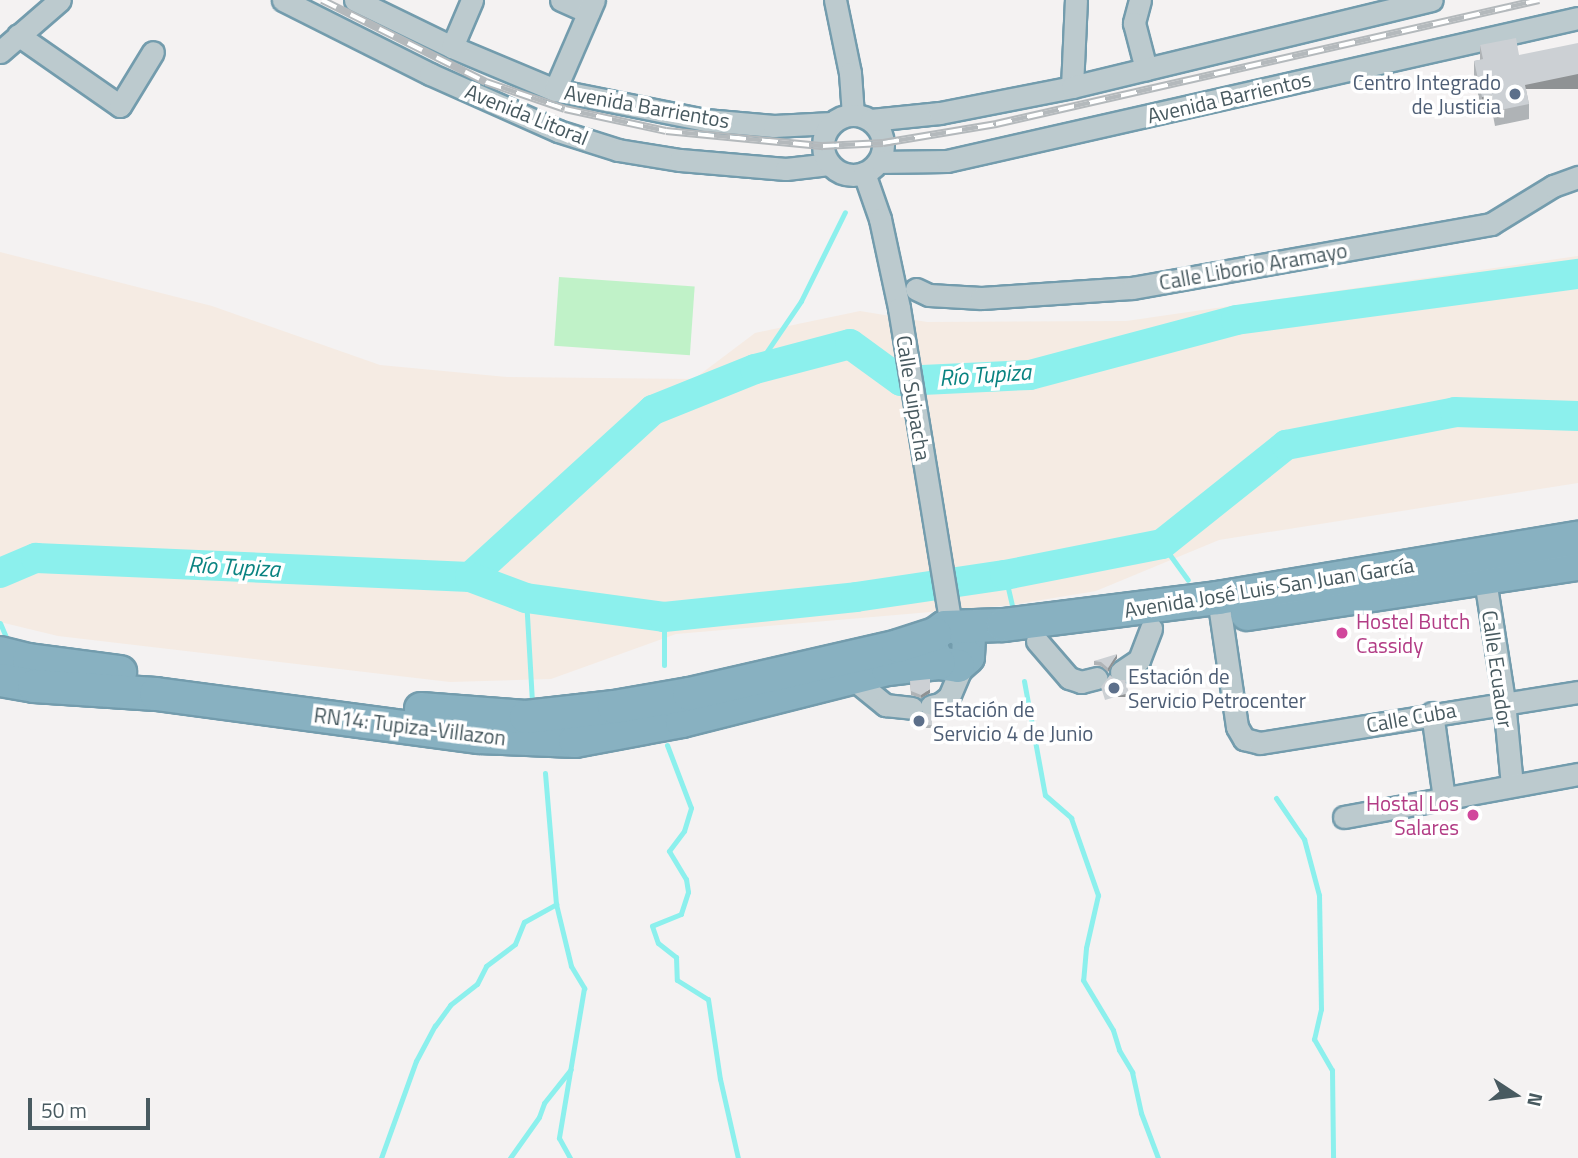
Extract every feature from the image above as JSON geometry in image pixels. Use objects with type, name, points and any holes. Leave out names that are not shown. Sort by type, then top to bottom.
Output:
[{"type":"highway","name":"Avenida José Luis San Juan García","points":[[1483,567],[1578,538]]},
{"type":"highway","name":"Avenida José Luis San Juan García","points":[[949,643],[1220,608],[1483,567],[1578,564]]},
{"type":"highway","name":"Avenida José Luis San Juan García","points":[[949,643],[995,648],[1151,628],[1220,608]]},
{"type":"highway","name":"RN14: Tupiza-Villazon","points":[[622,719],[682,721],[888,669],[949,643]]},
{"type":"highway","name":"RN14: Tupiza-Villazon","points":[[0,653],[78,678],[156,694],[493,726],[575,741],[622,719],[689,694],[898,646],[949,643]]},
{"type":"highway","name":"RN14: Tupiza-Villazon","points":[[0,680],[78,678]]},
{"type":"street","points":[[0,52],[60,0]]},
{"type":"street","name":"Avenida Litoral","points":[[283,0],[430,74],[558,131],[618,150],[680,160],[786,169],[829,164]]},
{"type":"street","name":"Avenida Barrientos","points":[[355,0],[452,47],[555,90],[705,120],[774,126],[832,123]]},
{"type":"street","points":[[452,47],[472,0]]},
{"type":"street","points":[[555,90],[591,6],[561,0]]},
{"type":"street","points":[[835,0],[862,118],[881,134],[882,153],[871,167],[844,174],[829,164],[823,146],[824,137],[832,123],[862,118],[940,114],[1146,69],[1432,0]]},
{"type":"street","points":[[1072,86],[1076,0]]},
{"type":"street","points":[[1140,0],[1134,23],[1146,69]]},
{"type":"street","name":"Avenida Barrientos","points":[[871,167],[947,161],[1578,18]]},
{"type":"street","points":[[18,35],[120,106],[153,52]]},
{"type":"street","name":"Calle Suipacha","points":[[871,167],[899,308],[949,643]]},
{"type":"street","name":"Calle Liborio Aramayo","points":[[916,289],[929,295],[981,298],[1132,288],[1491,224],[1553,186],[1578,177]]},
{"type":"street","name":"Calle Ecuador","points":[[1483,567],[1504,701],[1512,785]]},
{"type":"street","name":"Calle Cuba","points":[[1220,608],[1237,727],[1244,739],[1260,743],[1504,701],[1578,692]]},
{"type":"street","points":[[1121,672],[1139,660],[1151,628]]},
{"type":"street","points":[[1037,641],[1069,678],[1081,682],[1097,678]]},
{"type":"street","points":[[852,678],[886,705],[921,707],[940,704],[949,697],[949,643]]},
{"type":"street","points":[[1432,713],[1444,798]]},
{"type":"street","points":[[1344,817],[1578,774]]},
{"type":"green space","points":[[559,277],[695,286],[690,355],[554,346]]},
{"type":"sand","points":[[0,252],[212,306],[380,365],[507,377],[694,379],[755,333],[860,311],[927,322],[1126,321],[1578,256],[1578,483],[1219,540],[1096,591],[1012,605],[676,634],[551,679],[450,682],[58,636],[0,622]]},
{"type":"building","name":"Centro Integrado de Justicia","points":[[1516,38],[1519,55],[1578,43],[1578,74],[1525,85],[1529,104],[1495,111],[1492,95],[1482,97],[1474,61],[1483,59],[1480,45]]},
{"type":"building","points":[[1117,654],[1108,668],[1101,662],[1094,661]]},
{"type":"building","points":[[1110,675],[1116,680],[1125,680],[1129,693],[1105,700],[1101,687]]},
{"type":"building","points":[[930,679],[930,689],[921,695],[911,691],[910,681]]},
{"type":"building","points":[[922,712],[932,715],[932,725],[913,726],[912,717]]},
{"type":"waterway","points":[[755,369],[801,301],[845,212]]},
{"type":"waterway","name":"Río Tupiza","points":[[0,573],[36,558],[470,577],[653,410],[755,369],[850,344],[901,381],[1030,375],[1236,320],[1578,274]]},
{"type":"waterway","name":"Río Tupiza","points":[[470,577],[526,598],[664,617],[856,597],[1005,575],[1162,544],[1286,445],[1455,412],[1578,416]]},
{"type":"waterway","points":[[1162,544],[1188,580]]},
{"type":"waterway","points":[[1005,575],[1012,605]]},
{"type":"waterway","points":[[526,598],[532,702]]},
{"type":"waterway","points":[[664,617],[664,665]]},
{"type":"waterway","points":[[0,623],[8,642]]},
{"type":"waterway","points":[[1024,681],[1045,795],[1071,818],[1098,895],[1086,948],[1083,980],[1113,1030],[1119,1050],[1132,1072],[1141,1113],[1158,1158]]},
{"type":"waterway","points":[[667,745],[691,808],[684,831],[669,851],[686,879],[688,892],[681,914],[652,926],[658,943],[676,957],[677,980],[708,999],[720,1079],[738,1158]]},
{"type":"waterway","points":[[545,773],[556,904],[571,966],[584,988],[559,1138],[570,1158]]},
{"type":"waterway","points":[[1276,798],[1304,839],[1319,895],[1321,1009],[1314,1039],[1332,1070],[1333,1158]]},
{"type":"waterway","points":[[381,1158],[416,1061],[435,1026],[450,1005],[477,984],[486,966],[515,944],[524,922],[556,904]]},
{"type":"waterway","points":[[510,1158],[539,1117],[544,1103],[571,1069]]},
{"type":"railway","points":[[322,0],[486,82],[565,109],[666,131],[823,146],[883,143],[996,124],[1539,0]]},
{"type":"place","name":"Centro Integrado de Justicia","points":[[1515,94]]},
{"type":"place","name":"Hostel Butch Cassidy","points":[[1342,633]]},
{"type":"place","name":"Estación de Servicio Petrocenter","points":[[1114,688]]},
{"type":"place","name":"Estación de Servicio 4 de Junio","points":[[919,721]]},
{"type":"place","name":"Hostal Los Salares","points":[[1473,815]]}]
